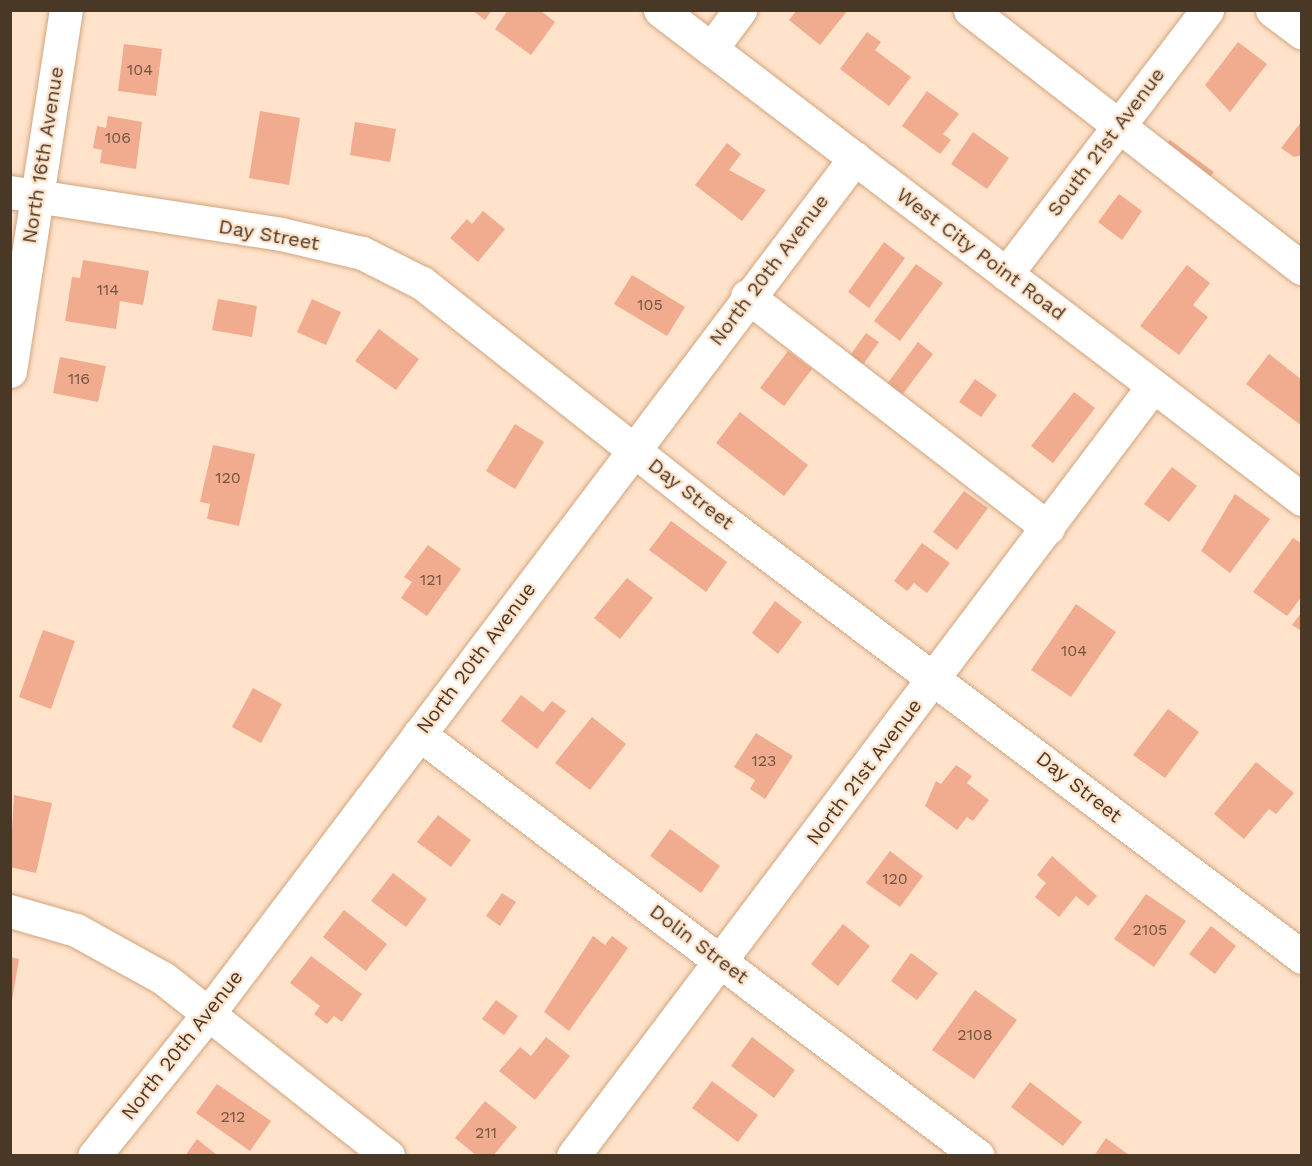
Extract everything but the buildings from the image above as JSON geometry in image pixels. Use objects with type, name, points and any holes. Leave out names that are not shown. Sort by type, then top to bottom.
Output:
[{"type":"street","name":"North 16th Avenue","points":[[10,371],[23,195],[66,10]]},
{"type":"street","name":"West City Point Road","points":[[660,10],[1301,498]]},
{"type":"street","points":[[711,49],[741,10]]},
{"type":"street","points":[[970,10],[1302,267]]},
{"type":"street","name":"South 21st Avenue","points":[[1006,274],[1207,10]]},
{"type":"street","points":[[1272,10],[1302,33]]},
{"type":"street","name":"North 20th Avenue","points":[[94,1155],[208,1014],[747,296],[855,158]]},
{"type":"street","name":"Day Street","points":[[23,195],[281,234],[385,263],[422,283],[633,449],[1302,957]]},
{"type":"street","points":[[747,296],[1048,528]]},
{"type":"street","name":"North 21st Avenue","points":[[573,1155],[936,677],[1153,386]]},
{"type":"street","name":"Dolin Street","points":[[419,734],[978,1155]]},
{"type":"street","points":[[10,911],[76,930],[121,952],[208,1014],[388,1155]]}]
